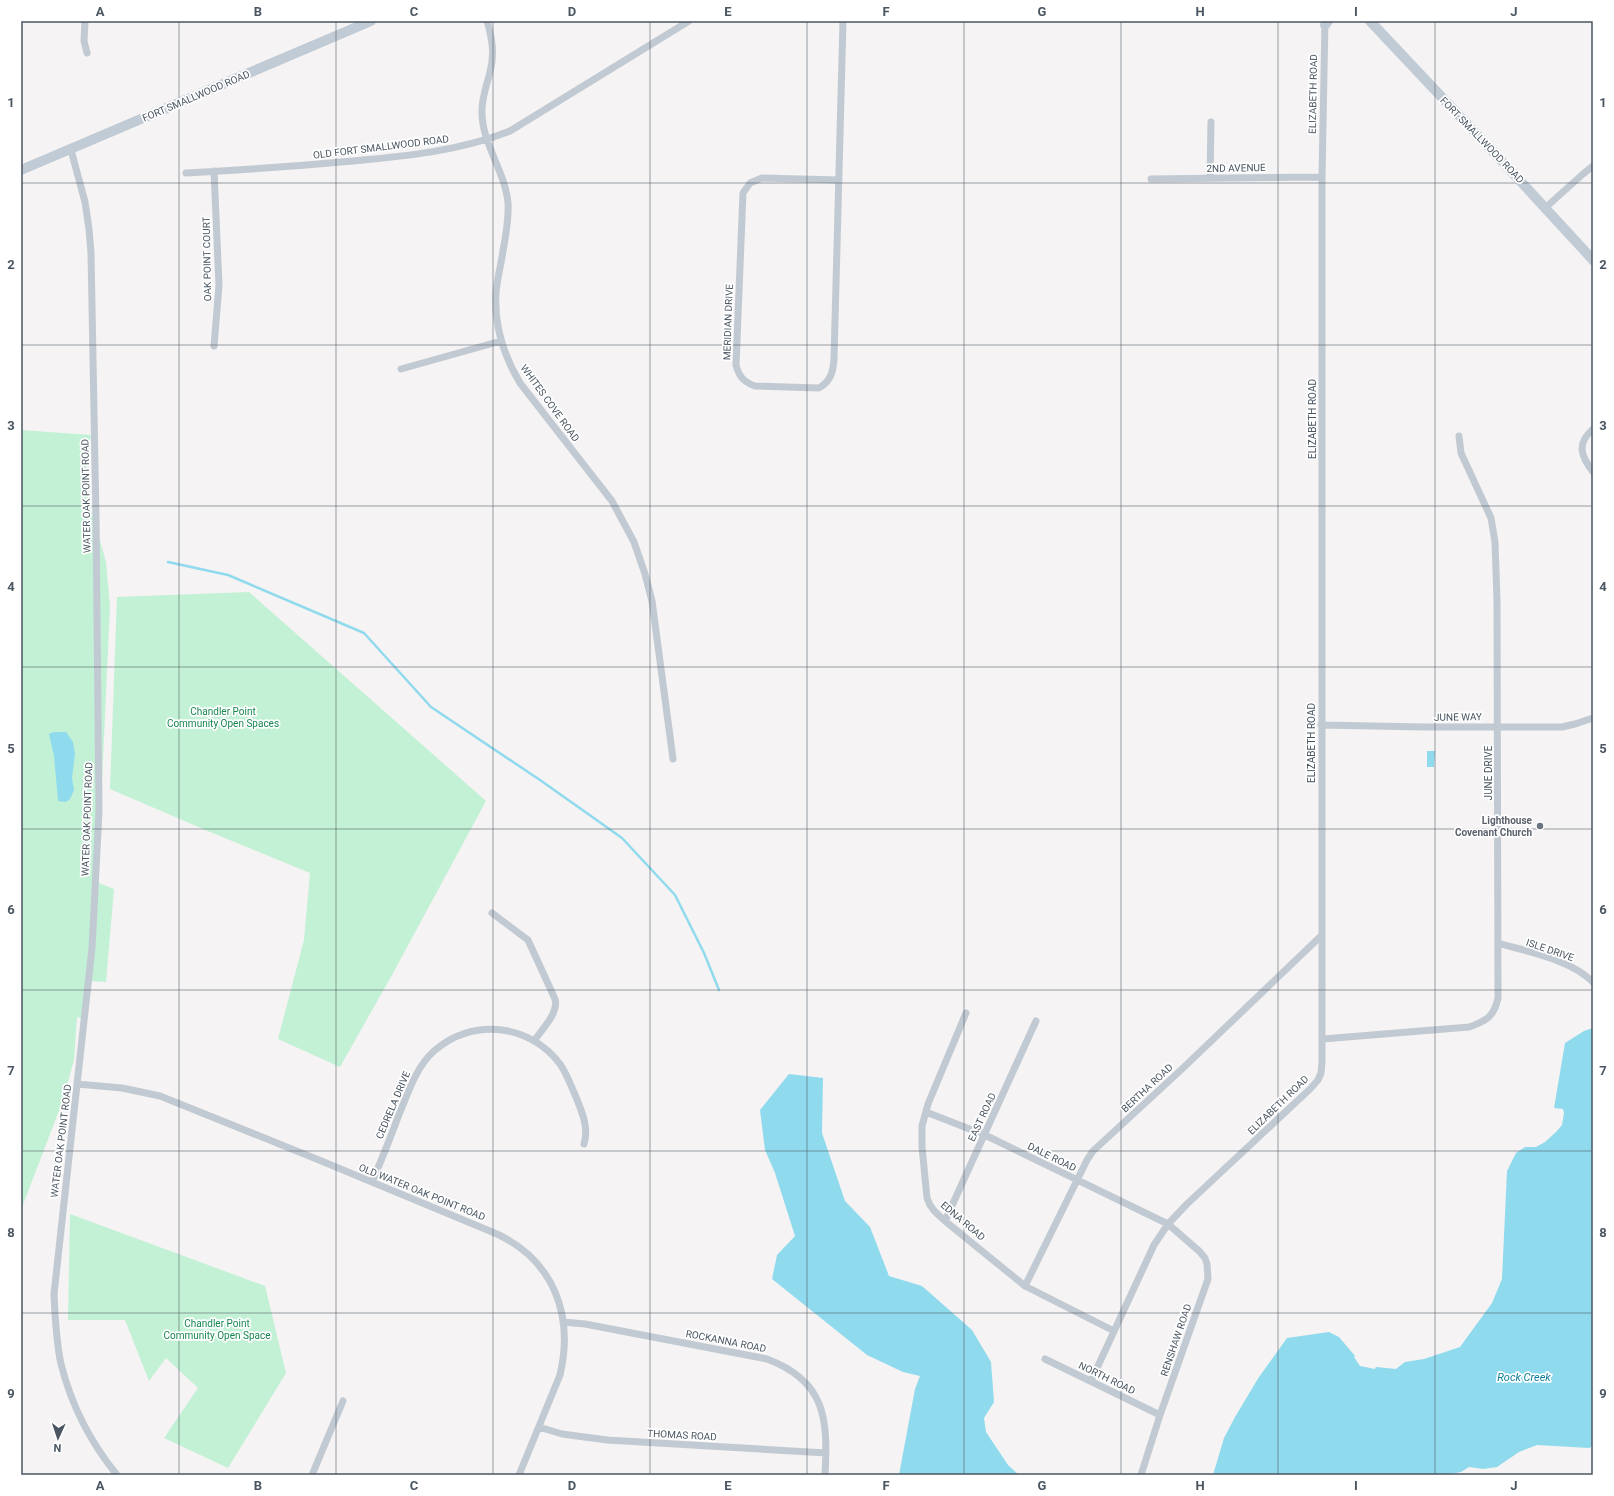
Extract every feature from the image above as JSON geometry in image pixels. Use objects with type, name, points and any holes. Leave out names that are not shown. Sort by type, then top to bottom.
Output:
[{"type":"main road","name":"FORT SMALLWOOD ROAD","points":[[21,170],[371,21]]},
{"type":"main road","name":"FORT SMALLWOOD ROAD","points":[[1370,22],[1593,260]]},
{"type":"street","points":[[85,21],[84,41],[87,53]]},
{"type":"street","name":"WHITES COVE ROAD","points":[[487,21],[493,53],[482,100],[483,128],[486,140],[505,189],[508,203],[507,227],[496,292],[497,319],[501,341],[512,369],[520,383],[612,501],[634,542],[652,601],[673,759]]},
{"type":"street","name":"OLD FORT SMALLWOOD ROAD","points":[[186,173],[400,157],[451,149],[486,140],[510,131],[689,21]]},
{"type":"street","name":"MERIDIAN DRIVE","points":[[839,180],[762,178],[750,183],[743,193],[736,365],[738,372],[746,383],[755,386],[819,388],[827,383],[832,376],[834,359],[839,180],[843,21]]},
{"type":"street","name":"ELIZABETH ROAD","points":[[1091,1381],[1154,1245],[1168,1224],[1187,1204],[1310,1089],[1318,1080],[1321,1073],[1323,1039],[1321,725],[1322,177],[1326,22]]},
{"type":"street","points":[[1210,178],[1211,122]]},
{"type":"street","name":"WATER OAK POINT ROAD","points":[[71,150],[85,202],[91,254],[99,774],[94,924],[54,1294],[61,1363],[75,1404],[90,1436],[117,1475]]},
{"type":"street","points":[[1545,208],[1593,166]]},
{"type":"street","name":"OAK POINT COURT","points":[[214,171],[219,285],[214,346]]},
{"type":"street","name":"2ND AVENUE","points":[[1151,179],[1322,177]]},
{"type":"street","points":[[401,368],[501,341]]},
{"type":"street","points":[[1593,429],[1586,435],[1582,445],[1582,452],[1584,459],[1593,472]]},
{"type":"street","name":"JUNE DRIVE","points":[[1323,1039],[1469,1027],[1485,1020],[1492,1014],[1498,998],[1498,726],[1495,542],[1491,518],[1461,453],[1459,436]]},
{"type":"street","name":"JUNE WAY","points":[[1321,725],[1562,727],[1593,718]]},
{"type":"street","points":[[492,913],[528,940],[555,999],[556,1004],[554,1012],[534,1041]]},
{"type":"street","name":"BERTHA ROAD","points":[[1025,1286],[1077,1179],[1093,1151],[1182,1069],[1322,935]]},
{"type":"street","name":"ISLE DRIVE","points":[[1498,943],[1563,963],[1580,971],[1593,982]]},
{"type":"street","name":"EDNA ROAD","points":[[966,1014],[926,1112],[922,1126],[921,1139],[929,1205],[944,1220],[1025,1286],[1114,1331]]},
{"type":"street","name":"EAST ROAD","points":[[944,1220],[985,1135],[1036,1021]]},
{"type":"street","name":"CEDRELA DRIVE","points":[[372,1182],[412,1083],[425,1061],[434,1051],[455,1037],[482,1029],[500,1029],[511,1031],[534,1041],[554,1057],[566,1074],[585,1122],[586,1136],[584,1144]]},
{"type":"street","name":"OLD WATER OAK POINT ROAD","points":[[77,1084],[122,1088],[160,1096],[497,1234],[510,1240],[522,1249],[541,1267],[554,1288],[562,1313],[565,1338],[563,1363],[560,1375],[519,1475]]},
{"type":"street","name":"DALE ROAD","points":[[926,1112],[985,1135],[1168,1224]]},
{"type":"street","name":"RENSHAW ROAD","points":[[1141,1475],[1160,1415],[1208,1279],[1205,1258],[1168,1224]]},
{"type":"street","name":"ROCKANNA ROAD","points":[[563,1322],[585,1324],[759,1357],[787,1367],[797,1374],[810,1388],[820,1404],[826,1425],[825,1475]]},
{"type":"street","name":"NORTH ROAD","points":[[1045,1359],[1160,1415]]},
{"type":"street","points":[[312,1475],[343,1401]]},
{"type":"street","name":"THOMAS ROAD","points":[[539,1427],[562,1434],[607,1440],[826,1453]]},
{"type":"green space","points":[[21,430],[91,435],[86,465],[90,505],[106,562],[110,606],[96,882],[114,889],[106,982],[90,981],[84,1019],[77,1017],[74,1060],[63,1100],[21,1210]]},
{"type":"green space","name":"Chandler Point Community Open Spaces","points":[[249,592],[486,801],[392,975],[340,1067],[278,1039],[304,940],[310,873],[110,789],[117,597]]},
{"type":"green space","name":"Chandler Point Community Open Space","points":[[70,1214],[265,1286],[286,1373],[228,1468],[164,1438],[198,1388],[166,1358],[149,1381],[125,1320],[68,1320]]},
{"type":"water","points":[[54,732],[66,732],[73,742],[75,754],[72,778],[74,790],[70,799],[66,802],[58,801],[54,756],[49,734]]},
{"type":"water","points":[[1427,751],[1435,751],[1434,767],[1427,767]]},
{"type":"water","name":"Rock Creek","points":[[1593,1028],[1593,1446],[1589,1448],[1537,1445],[1519,1452],[1497,1467],[1483,1469],[1469,1467],[1461,1472],[1445,1475],[1213,1475],[1224,1438],[1235,1417],[1259,1377],[1287,1338],[1329,1332],[1339,1337],[1355,1356],[1354,1357],[1360,1366],[1375,1369],[1376,1367],[1396,1369],[1405,1362],[1424,1359],[1460,1347],[1492,1303],[1502,1279],[1507,1171],[1516,1153],[1525,1147],[1536,1147],[1545,1142],[1562,1125],[1564,1113],[1563,1109],[1554,1108],[1565,1043],[1584,1031]]},
{"type":"water","points":[[789,1074],[823,1078],[822,1133],[845,1201],[870,1227],[889,1276],[922,1286],[972,1330],[991,1362],[994,1402],[984,1418],[986,1432],[1008,1465],[1019,1475],[899,1475],[915,1389],[920,1376],[903,1372],[867,1355],[772,1279],[777,1255],[795,1236],[775,1173],[765,1150],[760,1110]]},
{"type":"waterway","points":[[168,562],[228,575],[364,633],[431,707],[540,780],[622,838],[675,895],[704,953],[719,990]]},
{"type":"place","name":"Lighthouse Covenant Church","points":[[1540,826]]}]
